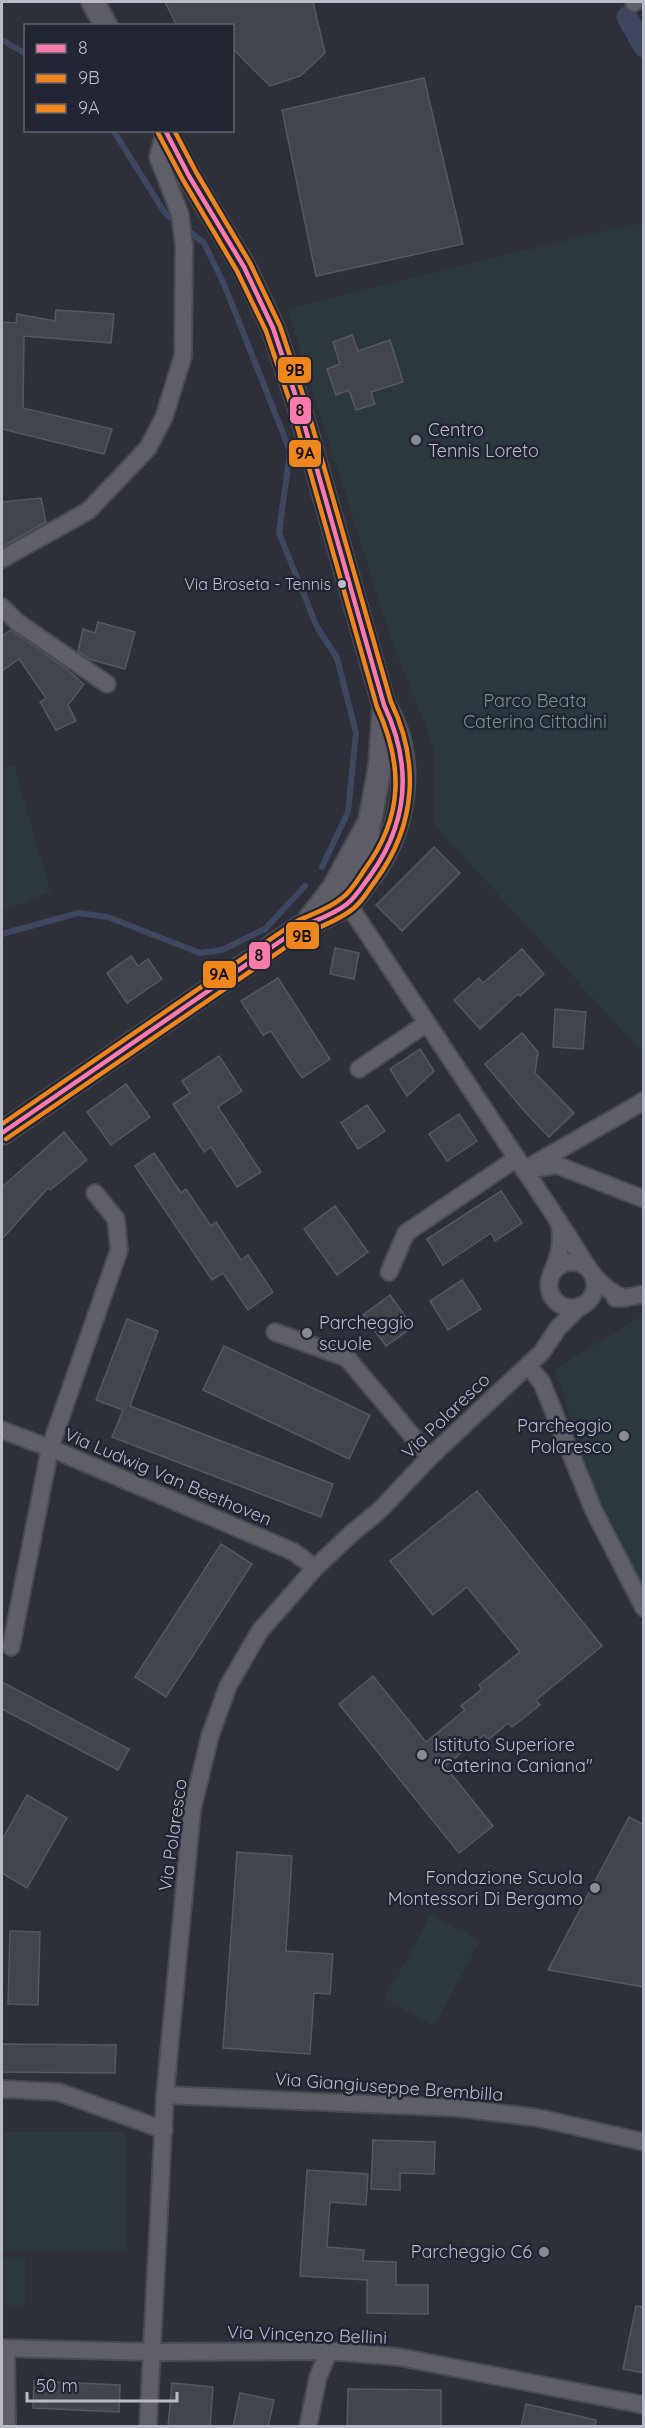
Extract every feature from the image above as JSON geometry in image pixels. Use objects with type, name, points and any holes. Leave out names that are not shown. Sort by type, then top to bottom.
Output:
[{"type":"street","points":[[93,2],[105,24]]},
{"type":"street","points":[[2,558],[88,511],[148,448],[164,417],[183,356],[184,246],[180,214],[158,157],[165,132]]},
{"type":"street","points":[[2,1133],[301,927],[375,870],[399,817],[403,793],[403,763],[395,724],[384,705],[299,406],[273,328],[244,267],[189,176],[166,132]]},
{"type":"street","points":[[2,607],[17,622],[107,684]]},
{"type":"street","points":[[340,896],[370,821],[380,766],[384,705]]},
{"type":"street","points":[[340,896],[592,1273],[605,1289],[626,1298]]},
{"type":"street","points":[[359,1069],[427,1023]]},
{"type":"street","points":[[389,1272],[406,1233],[521,1164],[644,1101]]},
{"type":"street","points":[[521,1164],[557,1165],[644,1199]]},
{"type":"street","points":[[10,1647],[50,1448],[119,1250],[116,1219],[95,1193]]},
{"type":"street","points":[[548,1344],[555,1318],[549,1283],[561,1250],[562,1236],[559,1222]]},
{"type":"street","points":[[552,1273],[560,1264],[568,1262],[580,1263],[592,1273]]},
{"type":"street","name":"Via Polaresco","points":[[148,2427],[165,2094],[192,1810],[210,1736],[228,1686],[260,1631],[315,1568],[380,1510],[430,1457],[542,1352],[558,1328],[588,1301],[594,1290],[592,1273]]},
{"type":"street","points":[[549,1290],[557,1303],[564,1306],[581,1306],[611,1298],[626,1298],[644,1294]]},
{"type":"street","points":[[275,1332],[347,1358],[430,1457]]},
{"type":"street","points":[[528,1365],[542,1383],[594,1510],[644,1608]]},
{"type":"street","name":"Via Ludwig Van Beethoven","points":[[2,1430],[50,1448],[294,1552],[315,1568]]},
{"type":"street","points":[[2,2089],[59,2092],[164,2130]]},
{"type":"street","name":"Via Giangiuseppe Brembilla","points":[[165,2094],[459,2108],[539,2118],[644,2142]]},
{"type":"street","points":[[4,2348],[7,2427]]},
{"type":"street","name":"Via Vincenzo Bellini","points":[[4,2348],[153,2352],[329,2351],[399,2357],[644,2405]]},
{"type":"street","points":[[308,2427],[318,2377],[329,2351]]},
{"type":"green space","name":"Parco Beata Caterina Cittadini","points":[[643,223],[643,1053],[435,825],[434,748],[391,638],[287,309]],"holes":[[[352,335],[363,367],[371,364],[366,348],[390,340],[403,381],[380,389],[374,374],[366,376],[375,404],[356,410],[349,390],[336,394],[327,369],[340,364],[333,341]]]},
{"type":"green space","points":[[14,766],[50,891],[2,912],[2,767]]},
{"type":"green space","points":[[643,1315],[643,1589],[598,1506],[555,1369]]},
{"type":"green space","points":[[431,1915],[480,1941],[434,2026],[385,1999]]},
{"type":"green space","points":[[2,2132],[125,2132],[125,2250],[2,2250]]},
{"type":"green space","points":[[2,2258],[25,2258],[25,2305],[2,2305]]},
{"type":"building","points":[[165,2],[313,2],[325,53],[300,76],[270,86],[234,50],[234,24],[176,24]]},
{"type":"building","points":[[424,78],[463,244],[316,276],[282,110]]},
{"type":"building","points":[[56,310],[114,314],[111,343],[24,336],[23,408],[112,429],[104,454],[2,429],[2,322],[16,323],[17,314],[55,321]]},
{"type":"building","points":[[352,335],[358,351],[390,340],[403,382],[371,392],[375,404],[356,410],[349,390],[336,395],[327,369],[340,364],[333,342]]},
{"type":"building","points":[[41,498],[46,522],[2,547],[2,502]]},
{"type":"building","points":[[98,622],[135,632],[125,669],[89,659],[78,651],[83,629],[95,633]]},
{"type":"building","points":[[11,630],[84,684],[68,705],[76,721],[56,730],[40,702],[46,698],[19,659],[2,671],[2,636]]},
{"type":"building","points":[[434,847],[460,873],[402,931],[376,905]]},
{"type":"building","points":[[335,948],[359,953],[354,979],[330,974]]},
{"type":"building","points":[[522,949],[544,974],[480,1029],[454,1000],[479,978],[483,983]]},
{"type":"building","points":[[131,956],[138,966],[148,959],[162,979],[127,1003],[107,973]]},
{"type":"building","points":[[278,978],[330,1059],[302,1078],[271,1031],[263,1035],[241,1001]]},
{"type":"building","points":[[555,1009],[586,1012],[583,1049],[553,1047]]},
{"type":"building","points":[[522,1033],[538,1052],[535,1073],[574,1113],[549,1137],[485,1064]]},
{"type":"building","points":[[420,1049],[434,1071],[407,1096],[390,1069]]},
{"type":"building","points":[[219,1056],[242,1091],[218,1107],[261,1172],[237,1187],[211,1147],[204,1152],[173,1104],[190,1093],[182,1081]]},
{"type":"building","points":[[126,1084],[150,1117],[111,1145],[87,1112]]},
{"type":"building","points":[[367,1105],[385,1131],[358,1149],[341,1123]]},
{"type":"building","points":[[459,1114],[477,1141],[447,1161],[429,1134]]},
{"type":"building","points":[[64,1132],[87,1160],[50,1190],[48,1188],[2,1239],[2,1187]]},
{"type":"building","points":[[154,1153],[181,1193],[186,1189],[211,1226],[216,1222],[241,1260],[248,1255],[273,1292],[248,1310],[223,1273],[212,1280],[135,1166]]},
{"type":"building","points":[[501,1191],[522,1223],[495,1241],[491,1233],[443,1265],[427,1239]]},
{"type":"building","points":[[335,1206],[368,1252],[337,1275],[304,1229]]},
{"type":"building","points":[[462,1280],[481,1309],[448,1330],[430,1301]]},
{"type":"building","points":[[390,1295],[413,1327],[386,1346],[363,1315]]},
{"type":"building","points":[[127,1319],[158,1331],[130,1406],[333,1484],[321,1517],[112,1437],[123,1410],[96,1400]]},
{"type":"building","points":[[224,1346],[370,1415],[349,1459],[203,1390]]},
{"type":"building","points":[[477,1491],[602,1646],[536,1700],[540,1705],[512,1727],[508,1723],[488,1740],[484,1735],[445,1766],[493,1826],[459,1853],[339,1704],[373,1676],[426,1742],[465,1710],[461,1706],[482,1689],[479,1685],[520,1652],[467,1587],[433,1615],[390,1561]]},
{"type":"building","points":[[221,1544],[252,1564],[166,1697],[135,1677]]},
{"type":"building","points":[[2,1682],[129,1749],[118,1770],[2,1709]]},
{"type":"building","points":[[27,1795],[67,1818],[27,1888],[2,1873],[2,1840]]},
{"type":"building","points":[[629,1817],[644,1825],[644,1987],[548,1970]]},
{"type":"building","points":[[237,1852],[292,1856],[286,1951],[333,1954],[330,1994],[314,1993],[310,2054],[223,2048]]},
{"type":"building","points":[[10,1931],[40,1932],[38,2005],[8,2004]]},
{"type":"building","points":[[2,2044],[116,2045],[115,2073],[2,2072]]},
{"type":"building","points":[[373,2140],[435,2142],[434,2174],[400,2173],[400,2190],[371,2189]]},
{"type":"building","points":[[307,2170],[368,2174],[366,2205],[330,2202],[327,2247],[364,2250],[363,2261],[396,2262],[396,2285],[428,2285],[428,2314],[367,2313],[367,2280],[300,2276]]},
{"type":"building","points":[[636,2306],[644,2307],[644,2373],[623,2369]]},
{"type":"building","points":[[34,2381],[120,2385],[119,2412],[33,2408]]},
{"type":"building","points":[[172,2383],[213,2387],[210,2427],[168,2427]]},
{"type":"building","points":[[348,2389],[441,2390],[441,2427],[347,2427]]},
{"type":"building","points":[[240,2393],[274,2400],[268,2427],[233,2427]]},
{"type":"building","points":[[526,2404],[596,2420],[595,2427],[521,2427]]},
{"type":"waterway","points":[[627,17],[644,47]]},
{"type":"waterway","points":[[2,40],[24,53]]},
{"type":"waterway","points":[[114,132],[165,213],[204,243],[224,284],[290,451],[279,533],[317,627],[337,658],[356,733],[348,812],[322,867]]},
{"type":"waterway","points":[[2,934],[78,913],[108,917],[200,953],[222,950],[265,929],[305,886]]},
{"type":"transit line","name":"8","points":[[2,1133],[301,927],[347,904],[383,856],[393,835],[399,814],[402,792],[399,749],[384,705],[299,406],[273,328],[244,267],[189,176],[166,132]]},
{"type":"transit line","name":"9B","points":[[6,1139],[305,934],[354,908],[366,895],[389,859],[406,816],[410,771],[407,748],[391,702],[306,404],[280,326],[250,263],[175,132]]},
{"type":"transit line","name":"9A","points":[[2,1124],[297,921],[326,908],[346,895],[378,849],[393,809],[395,769],[392,749],[377,707],[292,408],[266,331],[237,271],[158,133]]},
{"type":"place","name":"Centro Tennis Loreto","points":[[416,440]]},
{"type":"place","name":"Via Broseta - Tennis","points":[[342,584]]},
{"type":"place","name":"Parcheggio scuole","points":[[307,1333]]},
{"type":"place","name":"Parcheggio Polaresco","points":[[624,1436]]},
{"type":"place","name":"Istituto Superiore \"Caterina Caniana\"","points":[[422,1755]]},
{"type":"place","name":"Fondazione Scuola Montessori Di Bergamo","points":[[595,1888]]},
{"type":"place","name":"Parcheggio C6","points":[[544,2252]]}]
